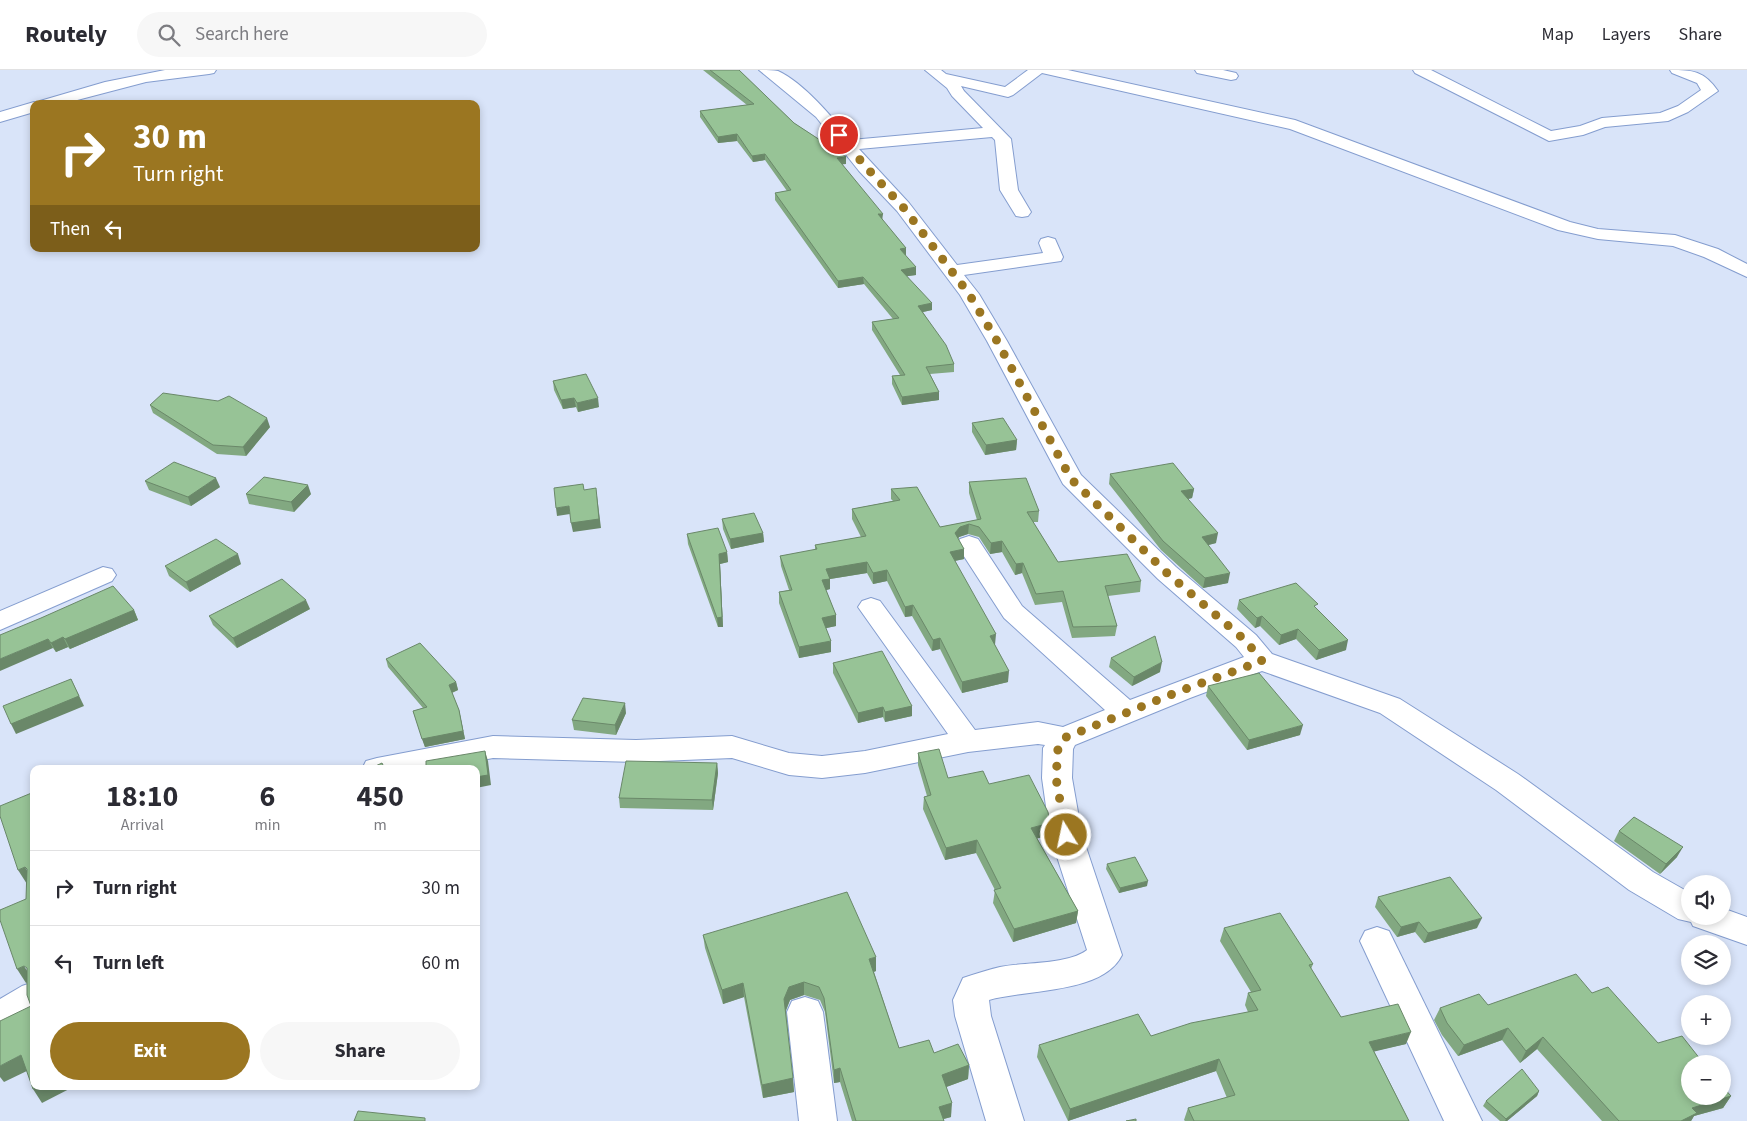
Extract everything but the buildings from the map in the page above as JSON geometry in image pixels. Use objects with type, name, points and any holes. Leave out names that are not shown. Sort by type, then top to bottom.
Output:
[{"type":"street","points":[[58,100],[124,81],[181,72],[209,70]]},
{"type":"street","points":[[766,70],[783,81],[822,114],[903,207],[952,271],[969,294],[997,341],[1071,479],[1167,573],[1246,641],[1262,661],[1390,706],[1507,782],[1642,881],[1681,904]]},
{"type":"street","points":[[937,73],[1008,92],[1037,70]]},
{"type":"street","points":[[1048,70],[1295,125],[1564,226],[1598,234],[1675,241],[1711,253],[1747,271]]},
{"type":"street","points":[[1202,70],[1231,76]]},
{"type":"street","points":[[1420,70],[1549,136],[1583,130],[1602,123],[1662,118],[1683,109],[1710,91],[1702,80],[1677,70]]},
{"type":"street","points":[[937,73],[954,86],[958,93],[1003,139],[1008,190],[1022,212]]},
{"type":"street","points":[[0,117],[30,108]]},
{"type":"street","points":[[848,145],[996,132]]},
{"type":"street","points":[[952,271],[1054,257],[1048,242]]},
{"type":"street","points":[[969,544],[1013,612],[1126,713]]},
{"type":"street","points":[[0,621],[103,575]]},
{"type":"street","points":[[871,607],[968,741]]},
{"type":"street","points":[[398,765],[493,747],[541,747],[636,752],[732,747],[789,764],[822,767],[865,762],[968,741],[1038,733],[1064,738],[1262,661]]},
{"type":"street","points":[[1005,1121],[973,1016],[971,1000],[975,990],[1000,982],[1058,974],[1091,966],[1105,955],[1066,835],[1056,778],[1058,748],[1064,738]]},
{"type":"street","points":[[1730,925],[1747,931]]},
{"type":"street","points":[[1377,941],[1463,1121]]},
{"type":"street","points":[[0,1017],[30,999]]},
{"type":"street","points":[[806,1012],[818,1121]]},
{"type":"route","points":[[839,135],[903,207],[969,294],[997,341],[1071,479],[1167,573],[1246,641],[1262,661],[1180,691],[1064,738],[1058,748],[1056,778],[1066,835]]}]
